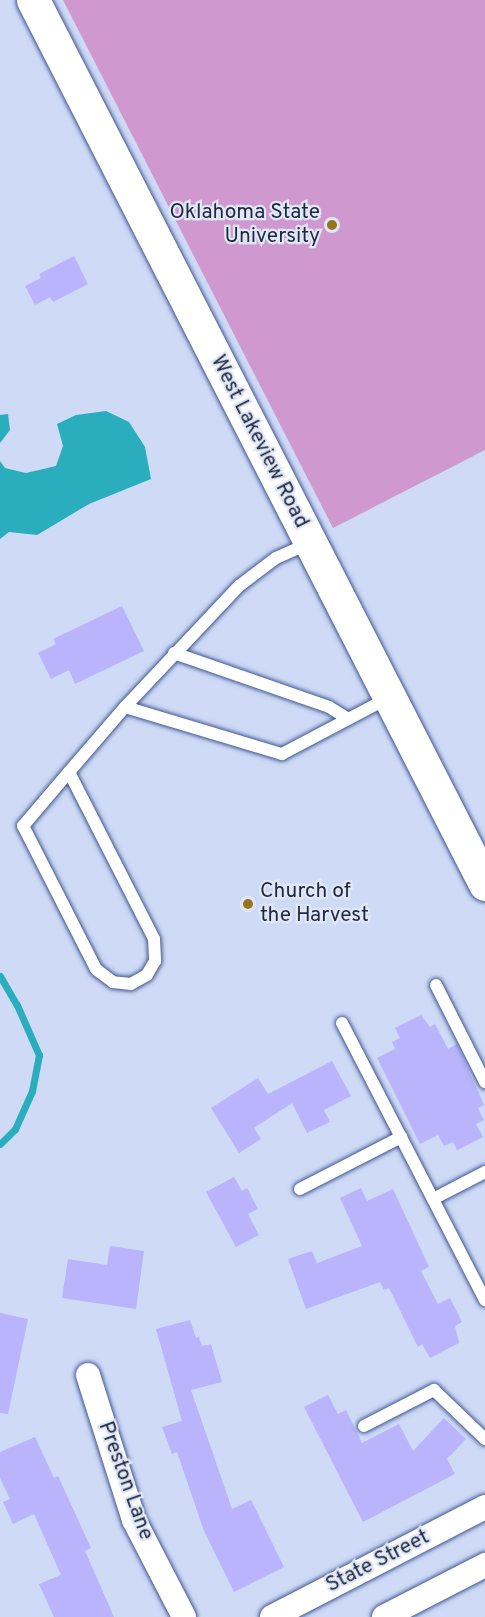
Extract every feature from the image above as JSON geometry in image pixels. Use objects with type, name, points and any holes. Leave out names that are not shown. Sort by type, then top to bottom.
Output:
[{"type":"main road","name":"West Lakeview Road","points":[[33,0],[390,697],[473,849],[485,884]]},
{"type":"street","name":"Preston Lane","points":[[88,1375],[134,1520],[184,1617]]},
{"type":"street","name":"State Street","points":[[272,1617],[485,1507]]},
{"type":"street","points":[[384,1617],[485,1565]]},
{"type":"lane","points":[[69,772],[154,939],[155,961],[147,975],[131,984],[112,982],[96,969],[23,826],[69,772],[125,707],[239,585],[276,558],[311,543]]},
{"type":"lane","points":[[174,653],[329,707],[348,719]]},
{"type":"lane","points":[[125,707],[282,754],[390,697]]},
{"type":"lane","points":[[436,985],[485,1082]]},
{"type":"lane","points":[[342,1023],[485,1300]]},
{"type":"lane","points":[[300,1189],[401,1137]]},
{"type":"lane","points":[[433,1199],[485,1172]]},
{"type":"lane","points":[[364,1426],[434,1390],[485,1439]]},
{"type":"shaded area","name":"Oklahoma State University","points":[[63,0],[485,0],[485,450],[333,528]]},
{"type":"shaded area","points":[[106,411],[129,422],[145,447],[151,479],[89,504],[37,535],[9,532],[0,539],[0,461],[5,468],[26,473],[56,466],[63,446],[57,424],[76,415]]},
{"type":"shaded area","points":[[8,414],[10,430],[0,443],[0,415]]},
{"type":"building","points":[[74,256],[88,284],[53,302],[50,297],[35,305],[25,286],[41,278],[39,274]]},
{"type":"building","points":[[122,606],[144,651],[75,684],[69,670],[51,679],[38,653],[56,644],[53,639]]},
{"type":"building","points":[[421,1015],[430,1027],[435,1024],[448,1049],[457,1044],[484,1105],[478,1108],[484,1120],[476,1124],[483,1137],[457,1150],[453,1142],[444,1146],[438,1135],[420,1144],[377,1058],[395,1049],[392,1042],[400,1038],[395,1028]]},
{"type":"building","points":[[332,1061],[351,1096],[324,1110],[330,1122],[307,1133],[292,1103],[254,1128],[261,1139],[239,1153],[211,1108],[258,1078],[268,1094]]},
{"type":"building","points":[[234,1177],[242,1191],[247,1188],[258,1209],[248,1214],[259,1235],[236,1247],[206,1192]]},
{"type":"building","points":[[361,1188],[367,1201],[393,1189],[429,1267],[421,1271],[438,1304],[450,1298],[462,1322],[455,1326],[459,1343],[430,1358],[422,1344],[418,1347],[389,1288],[384,1290],[380,1282],[306,1309],[288,1259],[312,1251],[317,1263],[362,1246],[340,1198]]},
{"type":"building","points":[[110,1246],[144,1251],[136,1309],[62,1298],[68,1259],[107,1265]]},
{"type":"building","points":[[0,1313],[28,1319],[8,1414],[0,1413]]},
{"type":"building","points":[[190,1320],[196,1338],[199,1337],[202,1346],[211,1344],[222,1382],[191,1390],[232,1509],[251,1500],[284,1567],[234,1592],[204,1531],[177,1452],[172,1454],[162,1427],[182,1421],[156,1329]]},
{"type":"building","points":[[328,1395],[338,1414],[346,1410],[362,1443],[399,1424],[413,1451],[444,1418],[466,1439],[447,1459],[455,1474],[363,1522],[304,1407]]},
{"type":"building","points":[[35,1437],[54,1478],[58,1476],[91,1548],[85,1551],[114,1617],[54,1617],[39,1584],[61,1575],[34,1514],[13,1524],[3,1502],[10,1499],[0,1478],[0,1452]]},
{"type":"waterway","points":[[0,976],[17,1005],[39,1055],[32,1091],[15,1129],[0,1144]]},
{"type":"place","name":"Oklahoma State University","points":[[332,225]]},
{"type":"place","name":"Church of the Harvest","points":[[248,904]]}]
